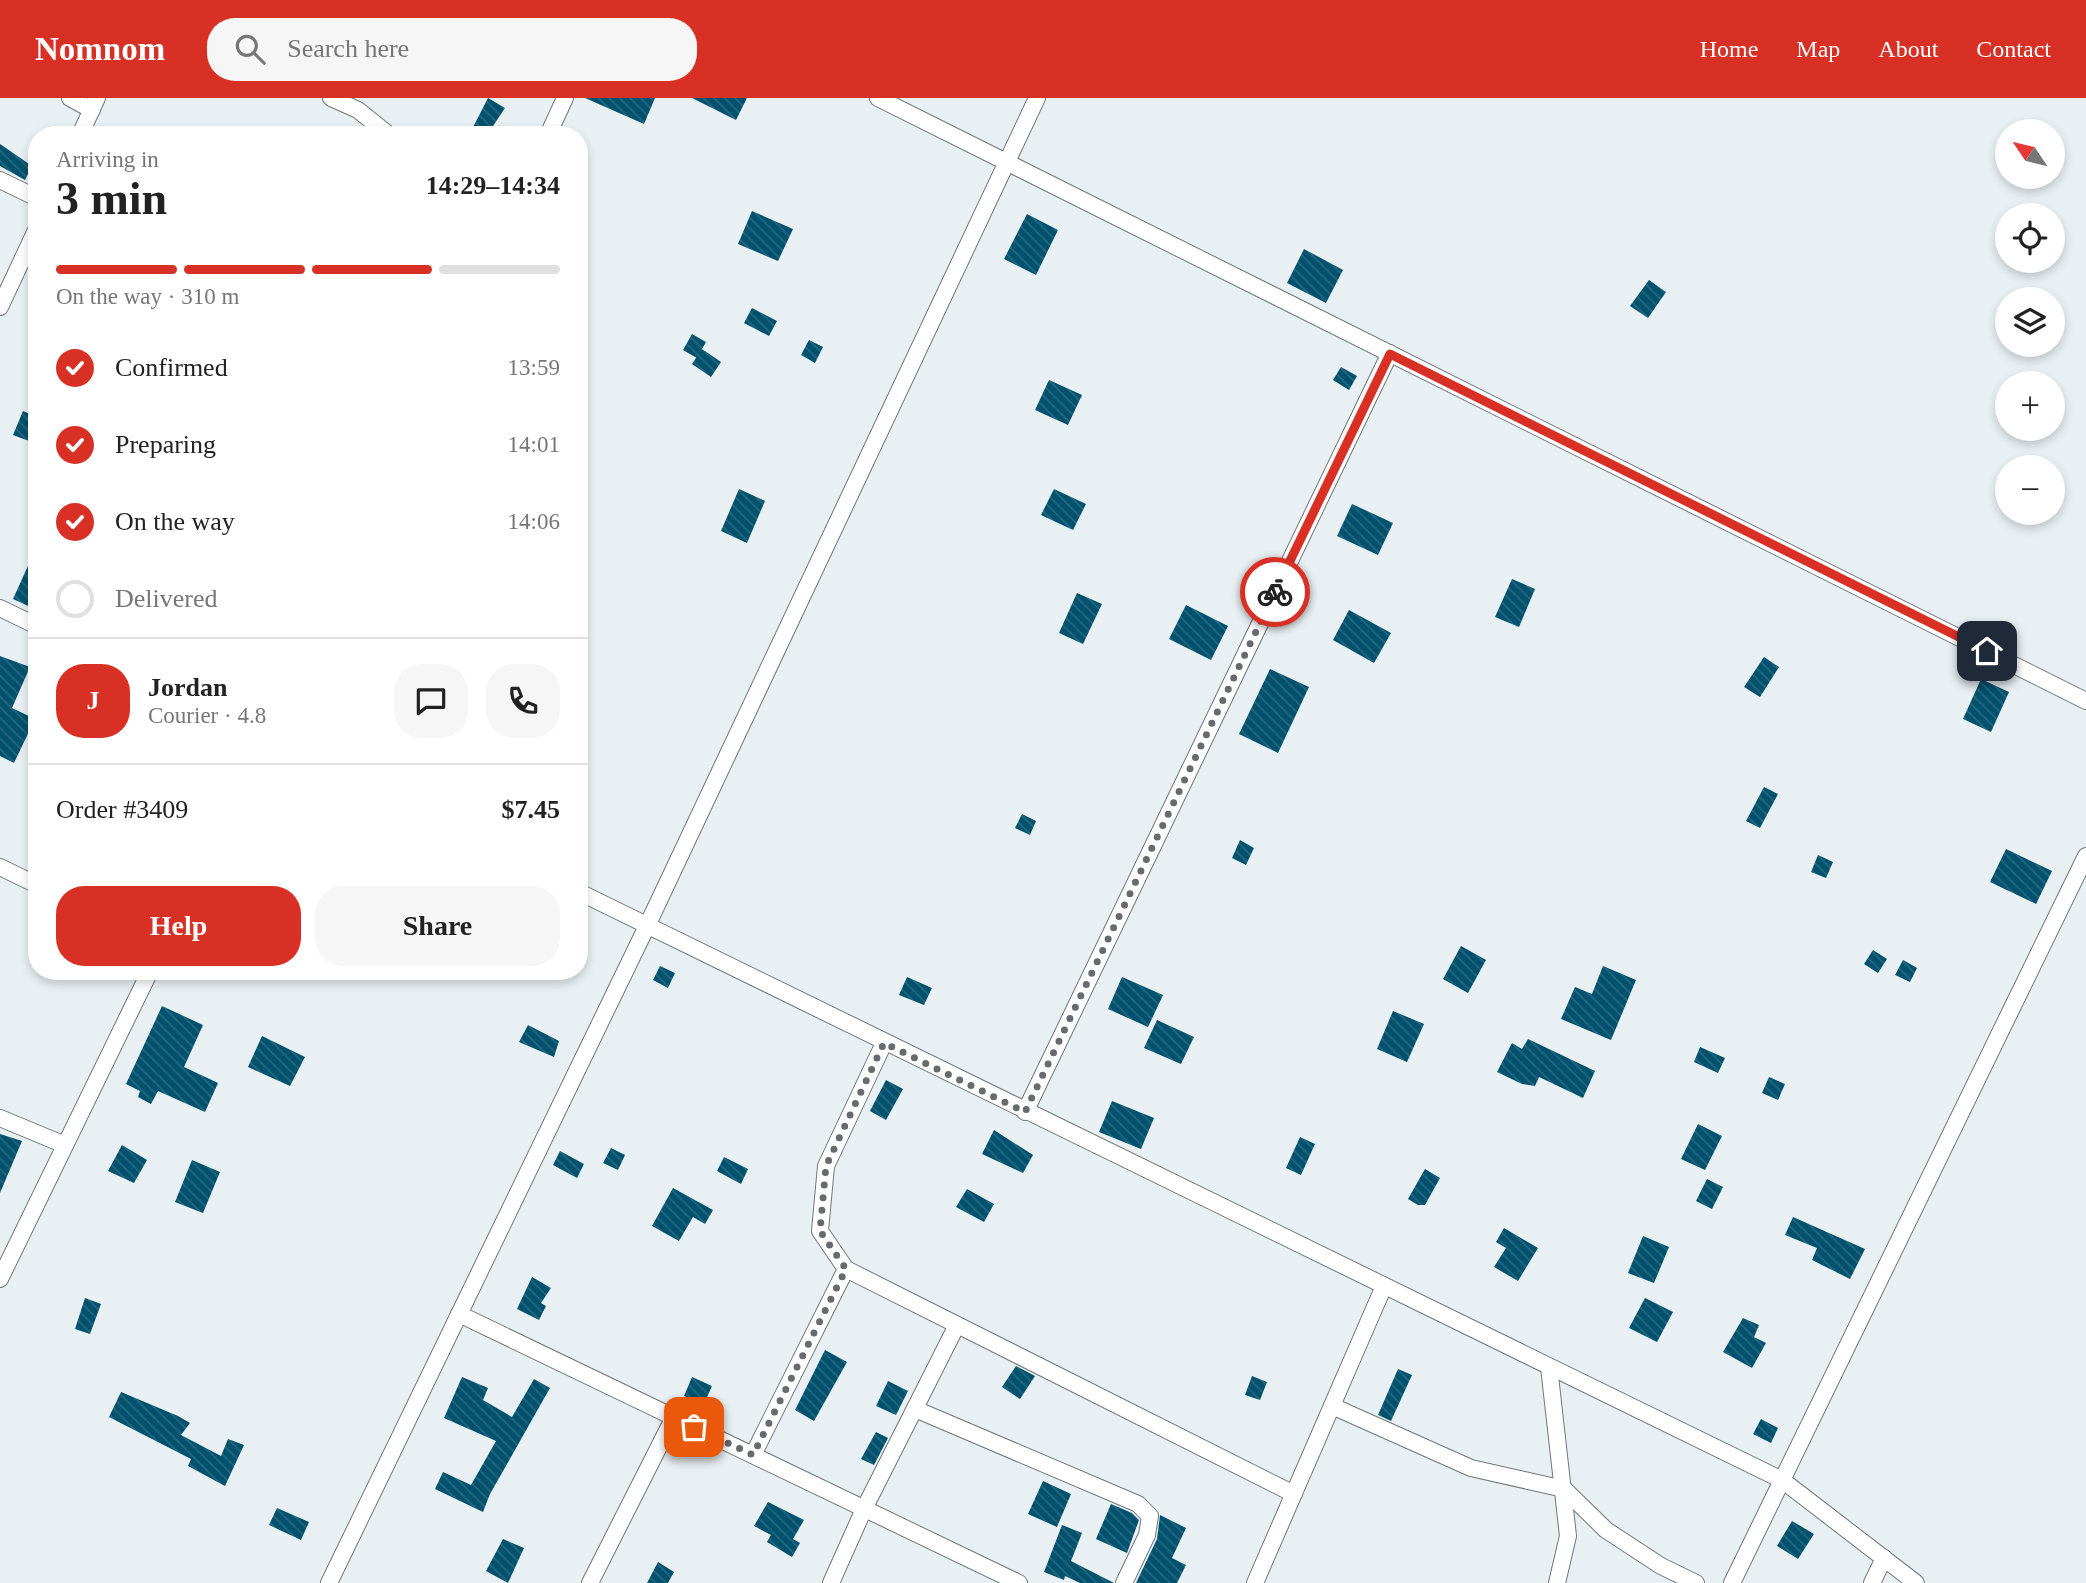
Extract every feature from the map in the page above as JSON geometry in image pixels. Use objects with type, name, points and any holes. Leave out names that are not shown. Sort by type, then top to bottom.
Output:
[{"type":"street","points":[[70,98],[94,104],[84,126]]},
{"type":"street","points":[[331,98],[358,110],[377,126]]},
{"type":"street","points":[[552,126],[565,98]]},
{"type":"street","points":[[878,98],[2086,701]]},
{"type":"street","points":[[328,1583],[648,926],[1037,98]]},
{"type":"street","points":[[0,180],[28,194]]},
{"type":"street","points":[[0,307],[28,247]]},
{"type":"street","points":[[1025,1112],[1390,354]]},
{"type":"street","points":[[0,608],[28,622]]},
{"type":"street","points":[[1732,1583],[2086,856]]},
{"type":"street","points":[[0,867],[28,881]]},
{"type":"street","points":[[588,896],[1782,1480],[1916,1583]]},
{"type":"street","points":[[0,1279],[146,980]]},
{"type":"street","points":[[884,1043],[826,1166],[820,1231],[846,1269],[1294,1494]]},
{"type":"street","points":[[0,1118],[65,1145]]},
{"type":"street","points":[[753,1455],[846,1269]]},
{"type":"street","points":[[1255,1583],[1384,1286]]},
{"type":"street","points":[[459,1314],[1019,1583]]},
{"type":"street","points":[[831,1583],[864,1509],[957,1325]]},
{"type":"street","points":[[1549,1367],[1568,1536],[1558,1583]]},
{"type":"street","points":[[1332,1406],[1471,1468],[1564,1489],[1606,1530],[1661,1566],[1696,1583]]},
{"type":"street","points":[[915,1409],[1138,1504],[1150,1516],[1147,1535],[1124,1583]]},
{"type":"street","points":[[590,1583],[674,1417]]},
{"type":"street","points":[[1872,1583],[1884,1558]]},
{"type":"building","points":[[488,98],[505,108],[493,126],[474,126]]},
{"type":"building","points":[[585,98],[655,98],[644,124]]},
{"type":"building","points":[[692,98],[747,98],[736,120]]},
{"type":"building","points":[[0,144],[28,163],[28,174],[25,180],[0,166]]},
{"type":"building","points":[[752,211],[793,229],[778,261],[738,244]]},
{"type":"building","points":[[1027,214],[1058,230],[1036,275],[1004,259]]},
{"type":"building","points":[[1304,249],[1343,270],[1326,303],[1287,283]]},
{"type":"building","points":[[1649,280],[1666,292],[1648,318],[1630,306]]},
{"type":"building","points":[[752,308],[777,321],[769,336],[744,323]]},
{"type":"building","points":[[692,334],[706,342],[697,358],[683,350]]},
{"type":"building","points":[[809,340],[823,347],[815,363],[801,355]]},
{"type":"building","points":[[702,349],[721,362],[711,377],[692,364]]},
{"type":"building","points":[[1341,367],[1357,376],[1349,390],[1333,380]]},
{"type":"building","points":[[1049,380],[1082,395],[1068,425],[1035,410]]},
{"type":"building","points":[[23,411],[28,413],[28,441],[13,435]]},
{"type":"building","points":[[739,489],[765,501],[747,543],[721,531]]},
{"type":"building","points":[[1054,489],[1086,504],[1073,530],[1041,515]]},
{"type":"building","points":[[1352,504],[1393,523],[1378,555],[1337,536]]},
{"type":"building","points":[[28,566],[28,606],[13,599]]},
{"type":"building","points":[[1512,579],[1535,589],[1519,627],[1495,617]]},
{"type":"building","points":[[1077,593],[1102,604],[1083,644],[1059,633]]},
{"type":"building","points":[[1186,605],[1228,626],[1211,660],[1169,639]]},
{"type":"building","points":[[1349,610],[1391,633],[1374,663],[1333,640]]},
{"type":"building","points":[[0,656],[28,666],[12,708],[28,716],[28,734],[14,763],[0,756]]},
{"type":"building","points":[[1764,657],[1779,667],[1760,697],[1744,687]]},
{"type":"building","points":[[1270,669],[1309,687],[1278,753],[1239,734]]},
{"type":"building","points":[[1981,679],[2009,692],[1991,732],[1963,719]]},
{"type":"building","points":[[1764,787],[1778,794],[1760,828],[1746,821]]},
{"type":"building","points":[[1022,814],[1036,821],[1030,835],[1015,828]]},
{"type":"building","points":[[1240,840],[1254,848],[1246,865],[1232,858]]},
{"type":"building","points":[[2006,849],[2052,871],[2036,904],[1990,882]]},
{"type":"building","points":[[1818,855],[1833,862],[1826,878],[1811,872]]},
{"type":"building","points":[[1461,946],[1486,960],[1468,993],[1443,979]]},
{"type":"building","points":[[1873,950],[1887,959],[1878,973],[1864,964]]},
{"type":"building","points":[[1903,960],[1917,968],[1910,982],[1895,975]]},
{"type":"building","points":[[660,966],[675,973],[668,988],[653,980]]},
{"type":"building","points":[[1603,966],[1636,980],[1611,1040],[1561,1019],[1575,987],[1592,994]]},
{"type":"building","points":[[907,977],[932,988],[924,1005],[899,995]]},
{"type":"building","points":[[1122,977],[1163,995],[1148,1027],[1108,1009]]},
{"type":"building","points":[[162,1006],[203,1025],[184,1067],[218,1083],[205,1112],[158,1091],[151,1104],[138,1097],[140,1091],[126,1084]]},
{"type":"building","points":[[1393,1011],[1424,1024],[1407,1062],[1377,1049]]},
{"type":"building","points":[[1157,1020],[1194,1037],[1181,1064],[1144,1048]]},
{"type":"building","points":[[528,1025],[559,1041],[554,1057],[519,1042]]},
{"type":"building","points":[[262,1036],[305,1057],[290,1086],[248,1067]]},
{"type":"building","points":[[1528,1039],[1595,1071],[1583,1098],[1539,1077],[1535,1086],[1522,1084],[1497,1072],[1512,1043],[1522,1049]]},
{"type":"building","points":[[1700,1047],[1725,1058],[1718,1073],[1694,1062]]},
{"type":"building","points":[[1769,1077],[1785,1084],[1778,1100],[1762,1093]]},
{"type":"building","points":[[886,1080],[903,1089],[886,1120],[870,1111]]},
{"type":"building","points":[[1112,1101],[1154,1118],[1141,1149],[1099,1132]]},
{"type":"building","points":[[1698,1124],[1722,1136],[1705,1170],[1681,1159]]},
{"type":"building","points":[[994,1130],[1033,1155],[1023,1173],[982,1154]]},
{"type":"building","points":[[0,1134],[22,1141],[0,1193]]},
{"type":"building","points":[[1300,1137],[1315,1144],[1301,1175],[1286,1168]]},
{"type":"building","points":[[122,1145],[147,1160],[134,1183],[108,1171]]},
{"type":"building","points":[[611,1148],[625,1155],[618,1170],[603,1163]]},
{"type":"building","points":[[560,1151],[584,1164],[577,1178],[553,1165]]},
{"type":"building","points":[[724,1157],[748,1169],[741,1184],[717,1171]]},
{"type":"building","points":[[192,1160],[220,1172],[203,1213],[175,1202]]},
{"type":"building","points":[[1425,1169],[1440,1178],[1425,1205],[1418,1205],[1408,1199]]},
{"type":"building","points":[[1707,1179],[1723,1187],[1712,1209],[1696,1201]]},
{"type":"building","points":[[673,1188],[713,1210],[705,1224],[693,1217],[679,1241],[652,1226]]},
{"type":"building","points":[[967,1189],[994,1204],[984,1222],[956,1207]]},
{"type":"building","points":[[1793,1217],[1865,1249],[1850,1279],[1812,1260],[1817,1248],[1785,1235]]},
{"type":"building","points":[[1504,1228],[1538,1248],[1518,1281],[1494,1267],[1506,1248],[1496,1242]]},
{"type":"building","points":[[1643,1236],[1669,1247],[1654,1283],[1628,1273]]},
{"type":"building","points":[[532,1277],[551,1288],[541,1303],[546,1306],[539,1320],[517,1309]]},
{"type":"building","points":[[85,1298],[101,1304],[90,1334],[75,1329]]},
{"type":"building","points":[[1645,1298],[1673,1312],[1657,1342],[1629,1328]]},
{"type":"building","points":[[1743,1318],[1759,1325],[1754,1337],[1766,1343],[1752,1368],[1723,1352]]},
{"type":"building","points":[[825,1350],[847,1362],[814,1421],[795,1410]]},
{"type":"building","points":[[1016,1366],[1035,1376],[1020,1399],[1002,1387]]},
{"type":"building","points":[[1398,1369],[1412,1375],[1391,1421],[1378,1415]]},
{"type":"building","points":[[1252,1376],[1267,1382],[1260,1400],[1245,1395]]},
{"type":"building","points":[[462,1377],[488,1388],[483,1400],[512,1417],[534,1379],[550,1388],[490,1494],[483,1512],[435,1489],[443,1472],[471,1485],[496,1441],[444,1418]]},
{"type":"building","points":[[692,1377],[712,1386],[704,1404],[684,1396]]},
{"type":"building","points":[[888,1381],[908,1391],[896,1415],[876,1406]]},
{"type":"building","points":[[121,1392],[190,1423],[181,1435],[221,1456],[228,1439],[244,1445],[225,1486],[188,1466],[191,1459],[109,1417]]},
{"type":"building","points":[[1761,1419],[1778,1428],[1771,1443],[1753,1434]]},
{"type":"building","points":[[876,1432],[888,1438],[874,1465],[861,1459]]},
{"type":"building","points":[[1043,1481],[1071,1494],[1057,1527],[1028,1514]]},
{"type":"building","points":[[768,1502],[804,1520],[793,1539],[800,1543],[792,1557],[767,1542],[771,1535],[754,1526]]},
{"type":"building","points":[[1111,1504],[1132,1513],[1139,1520],[1127,1553],[1096,1539]]},
{"type":"building","points":[[277,1508],[309,1522],[301,1540],[269,1525]]},
{"type":"building","points":[[1160,1515],[1186,1528],[1172,1558],[1186,1565],[1177,1583],[1136,1583],[1157,1539]]},
{"type":"building","points":[[1792,1521],[1814,1534],[1798,1559],[1777,1546]]},
{"type":"building","points":[[1062,1525],[1082,1533],[1071,1561],[1114,1583],[1080,1583],[1065,1576],[1064,1580],[1044,1572]]},
{"type":"building","points":[[503,1539],[524,1548],[508,1583],[486,1571]]},
{"type":"building","points":[[658,1562],[674,1572],[668,1583],[647,1583]]},
{"type":"way so far","points":[[694,1427],[753,1455],[846,1269],[820,1231],[826,1166],[884,1043],[1025,1112],[1275,592]]},
{"type":"route","points":[[1275,592],[1390,354],[1987,651]]}]
